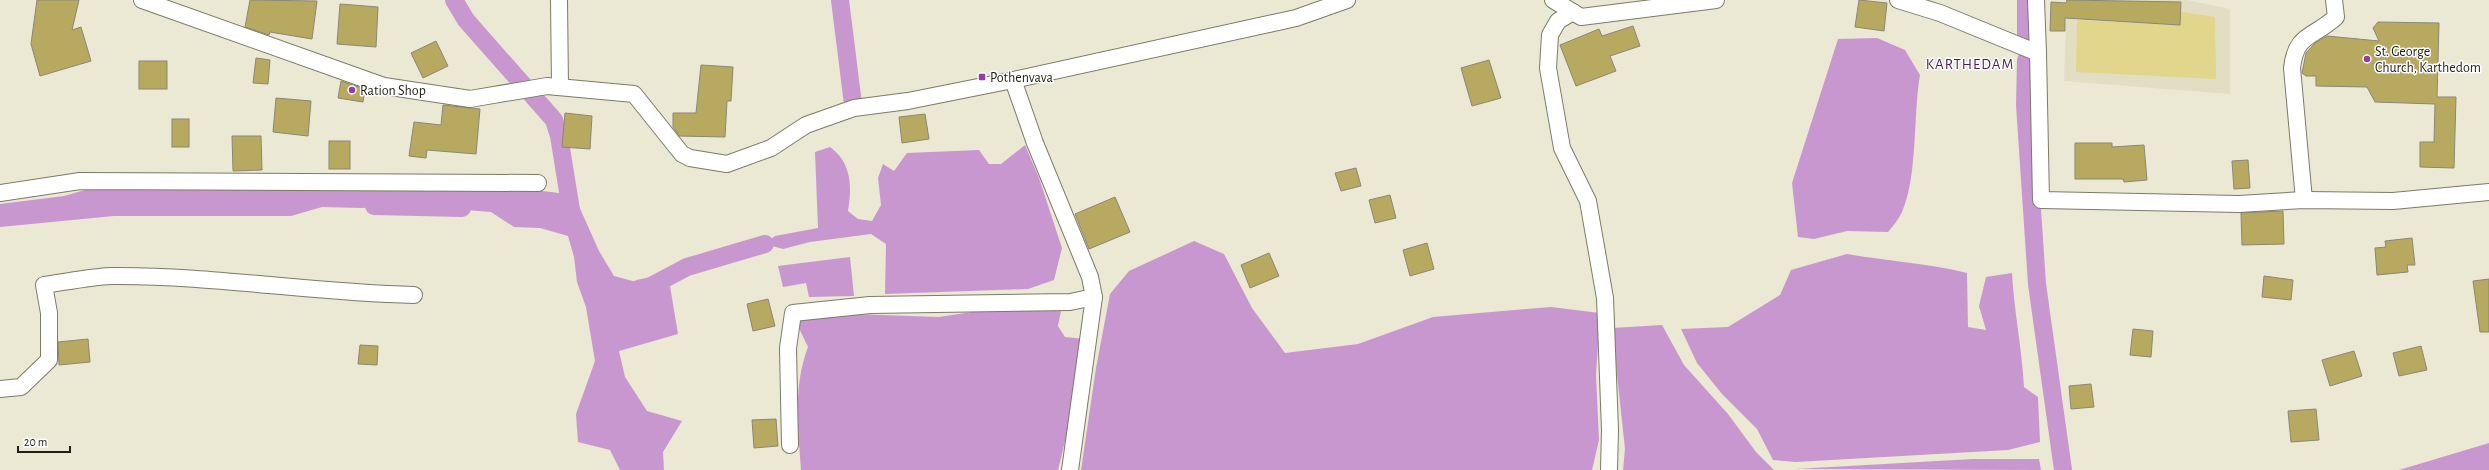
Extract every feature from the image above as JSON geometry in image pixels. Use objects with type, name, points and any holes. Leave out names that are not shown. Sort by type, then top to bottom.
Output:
[{"type":"street","points":[[142,0],[384,86],[470,99],[526,89],[560,87],[634,94],[682,154],[690,158],[727,164],[771,148],[806,125],[854,108],[908,100],[1013,80],[1296,18],[1347,0]]},
{"type":"street","points":[[559,0],[560,87]]},
{"type":"street","points":[[1553,0],[1581,17],[1716,0]]},
{"type":"street","points":[[1898,0],[1941,7],[2038,53]]},
{"type":"street","points":[[2036,0],[2041,200],[2240,204],[2304,200],[2393,201],[2489,192]]},
{"type":"street","points":[[2304,200],[2292,68],[2294,52],[2308,36],[2324,28],[2336,17],[2334,0]]},
{"type":"street","points":[[1573,12],[1558,21],[1550,35],[1548,68],[1562,148],[1588,201],[1605,298],[1610,430],[1609,470]]},
{"type":"street","points":[[1013,80],[1035,143],[1090,277],[1094,297],[1070,470]]},
{"type":"street","points":[[0,193],[80,181],[538,183]]},
{"type":"street","points":[[0,389],[21,387],[50,360],[49,313],[44,285],[109,276],[178,278],[369,294],[414,295]]},
{"type":"street","points":[[790,446],[788,348],[793,313],[870,305],[1070,302],[1094,297]]},
{"type":"shaded area","points":[[2067,0],[2187,0],[2230,9],[2230,94],[2064,81]]},
{"type":"shaded area","points":[[2181,12],[2215,17],[2216,79],[2076,72],[2077,20],[2180,25]]},
{"type":"shaded area","points":[[1877,38],[1905,50],[1920,75],[1911,181],[1902,212],[1898,220],[1888,232],[1847,231],[1814,239],[1798,237],[1792,183],[1838,39]]},
{"type":"shaded area","points":[[1025,145],[1039,178],[1062,248],[1054,280],[1028,289],[885,294],[886,244],[871,234],[810,242],[783,249],[765,244],[775,236],[818,228],[815,152],[830,147],[843,160],[849,176],[850,184],[848,211],[858,219],[872,221],[881,205],[878,178],[883,164],[894,171],[907,153],[979,150],[989,164],[1001,164]]},
{"type":"shaded area","points":[[92,188],[535,190],[574,195],[599,251],[614,276],[640,283],[669,280],[678,334],[619,351],[625,377],[647,411],[682,421],[663,452],[664,470],[620,470],[610,450],[578,442],[576,414],[595,361],[586,307],[577,282],[574,257],[568,236],[540,228],[514,227],[491,212],[417,206],[361,208],[322,207],[291,216],[114,216],[0,227],[0,204],[64,196]]},
{"type":"shaded area","points":[[1194,241],[1224,254],[1252,308],[1285,353],[1358,344],[1433,317],[1551,307],[1600,313],[1596,375],[1599,440],[1592,470],[1081,470],[1096,368],[1110,294],[1129,271]]},
{"type":"shaded area","points":[[1847,254],[1937,267],[1967,273],[1968,327],[1986,330],[1979,306],[1986,277],[2012,273],[2024,387],[2038,397],[2040,442],[2008,450],[1796,462],[1773,460],[1757,429],[1722,394],[1697,363],[1681,329],[1728,327],[1780,295],[1791,270]]},
{"type":"shaded area","points":[[850,257],[854,296],[809,297],[806,283],[783,287],[778,266]]},
{"type":"shaded area","points":[[1062,306],[1058,326],[1065,337],[1085,339],[1075,400],[1058,470],[801,470],[798,392],[803,362],[808,347],[796,322],[802,318],[852,314],[939,317],[991,309]]},
{"type":"shaded area","points":[[1662,325],[1684,365],[1728,414],[1756,452],[1774,470],[1623,470],[1625,449],[1612,328]]},
{"type":"shaded area","points":[[2489,443],[2489,470],[2399,470]]},
{"type":"shaded area","points":[[1973,459],[2039,459],[2041,470],[1795,469]]},
{"type":"building","points":[[37,0],[79,0],[72,30],[81,27],[91,61],[40,76],[31,44]]},
{"type":"building","points":[[250,0],[317,1],[312,39],[270,32],[269,35],[245,27]]},
{"type":"building","points":[[1859,0],[1887,3],[1884,31],[1855,27]]},
{"type":"building","points":[[2067,0],[2181,2],[2180,25],[2065,18],[2065,31],[2050,31],[2051,2],[2066,3]]},
{"type":"building","points":[[340,4],[378,7],[376,47],[337,44]]},
{"type":"building","name":"St. George Church, Karthedom","points":[[2378,22],[2439,23],[2437,97],[2456,97],[2454,168],[2420,167],[2420,142],[2434,142],[2435,104],[2375,102],[2367,87],[2316,86],[2316,76],[2306,76],[2302,73],[2306,53],[2315,43],[2327,36],[2379,41],[2373,28]]},
{"type":"building","points":[[1633,26],[1640,46],[1610,56],[1616,71],[1576,86],[1560,45],[1599,29],[1602,36]]},
{"type":"building","points":[[436,41],[448,66],[423,78],[411,53]]},
{"type":"building","points":[[256,58],[270,60],[268,84],[253,83]]},
{"type":"building","points":[[1489,60],[1501,98],[1472,106],[1461,68]]},
{"type":"building","points":[[139,61],[167,61],[167,89],[139,89]]},
{"type":"building","points":[[701,65],[733,67],[731,101],[727,101],[725,137],[679,136],[673,127],[673,113],[696,113]]},
{"type":"building","name":"Ration Shop","points":[[341,81],[365,89],[363,102],[338,98]]},
{"type":"building","points":[[276,98],[311,101],[308,136],[273,132]]},
{"type":"building","points":[[443,105],[480,109],[476,154],[427,150],[426,158],[409,156],[414,122],[441,125]]},
{"type":"building","points":[[565,113],[592,116],[590,149],[562,147]]},
{"type":"building","points":[[925,114],[929,139],[902,143],[899,117]]},
{"type":"building","points":[[172,119],[189,119],[189,147],[172,147]]},
{"type":"building","points":[[232,136],[261,136],[262,170],[233,171]]},
{"type":"building","points":[[329,141],[350,141],[350,169],[329,169]]},
{"type":"building","points":[[2075,143],[2112,143],[2112,147],[2144,145],[2147,180],[2124,182],[2123,179],[2075,179]]},
{"type":"building","points":[[2248,160],[2250,188],[2234,189],[2232,161]]},
{"type":"building","points":[[1356,168],[1361,186],[1341,191],[1335,173]]},
{"type":"building","points":[[1390,195],[1396,218],[1375,223],[1369,200]]},
{"type":"building","points":[[1115,197],[1130,232],[1089,249],[1075,214]]},
{"type":"building","points":[[2283,211],[2284,244],[2242,245],[2241,213]]},
{"type":"building","points":[[2412,238],[2415,265],[2407,265],[2408,272],[2377,275],[2375,248],[2386,247],[2385,241]]},
{"type":"building","points":[[1427,243],[1434,269],[1410,276],[1403,250]]},
{"type":"building","points":[[1269,253],[1279,276],[1250,288],[1241,265]]},
{"type":"building","points":[[2264,276],[2293,280],[2291,300],[2262,297]]},
{"type":"building","points":[[2489,279],[2489,332],[2480,332],[2473,281]]},
{"type":"building","points":[[768,299],[775,326],[753,331],[747,304]]},
{"type":"building","points":[[2133,329],[2153,331],[2151,357],[2130,355]]},
{"type":"building","points":[[88,339],[90,362],[59,365],[58,342]]},
{"type":"building","points":[[360,345],[378,346],[377,365],[358,364]]},
{"type":"building","points":[[2421,346],[2427,370],[2399,376],[2393,353]]},
{"type":"building","points":[[2354,351],[2362,376],[2330,386],[2322,360]]},
{"type":"building","points":[[2091,384],[2094,407],[2071,409],[2069,386]]},
{"type":"building","points":[[2316,409],[2319,440],[2291,442],[2288,411]]},
{"type":"building","points":[[776,419],[778,446],[754,448],[752,420]]},
{"type":"waterway","points":[[454,0],[466,20],[554,120],[559,136],[571,210]]},
{"type":"waterway","points":[[840,0],[853,104]]},
{"type":"waterway","points":[[2026,0],[2026,37]]},
{"type":"waterway","points":[[2026,60],[2025,105],[2037,284],[2063,470]]},
{"type":"waterway","points":[[374,206],[462,208]]},
{"type":"waterway","points":[[638,289],[651,286],[687,267],[765,244]]},
{"type":"place","name":"St. George Church, Karthedom","points":[[2367,59]]},
{"type":"place","name":"Pothenvava","points":[[982,77]]},
{"type":"place","name":"Ration Shop","points":[[352,90]]},
{"type":"district","name":"KARTHEDAM","points":[[1970,64]]}]
